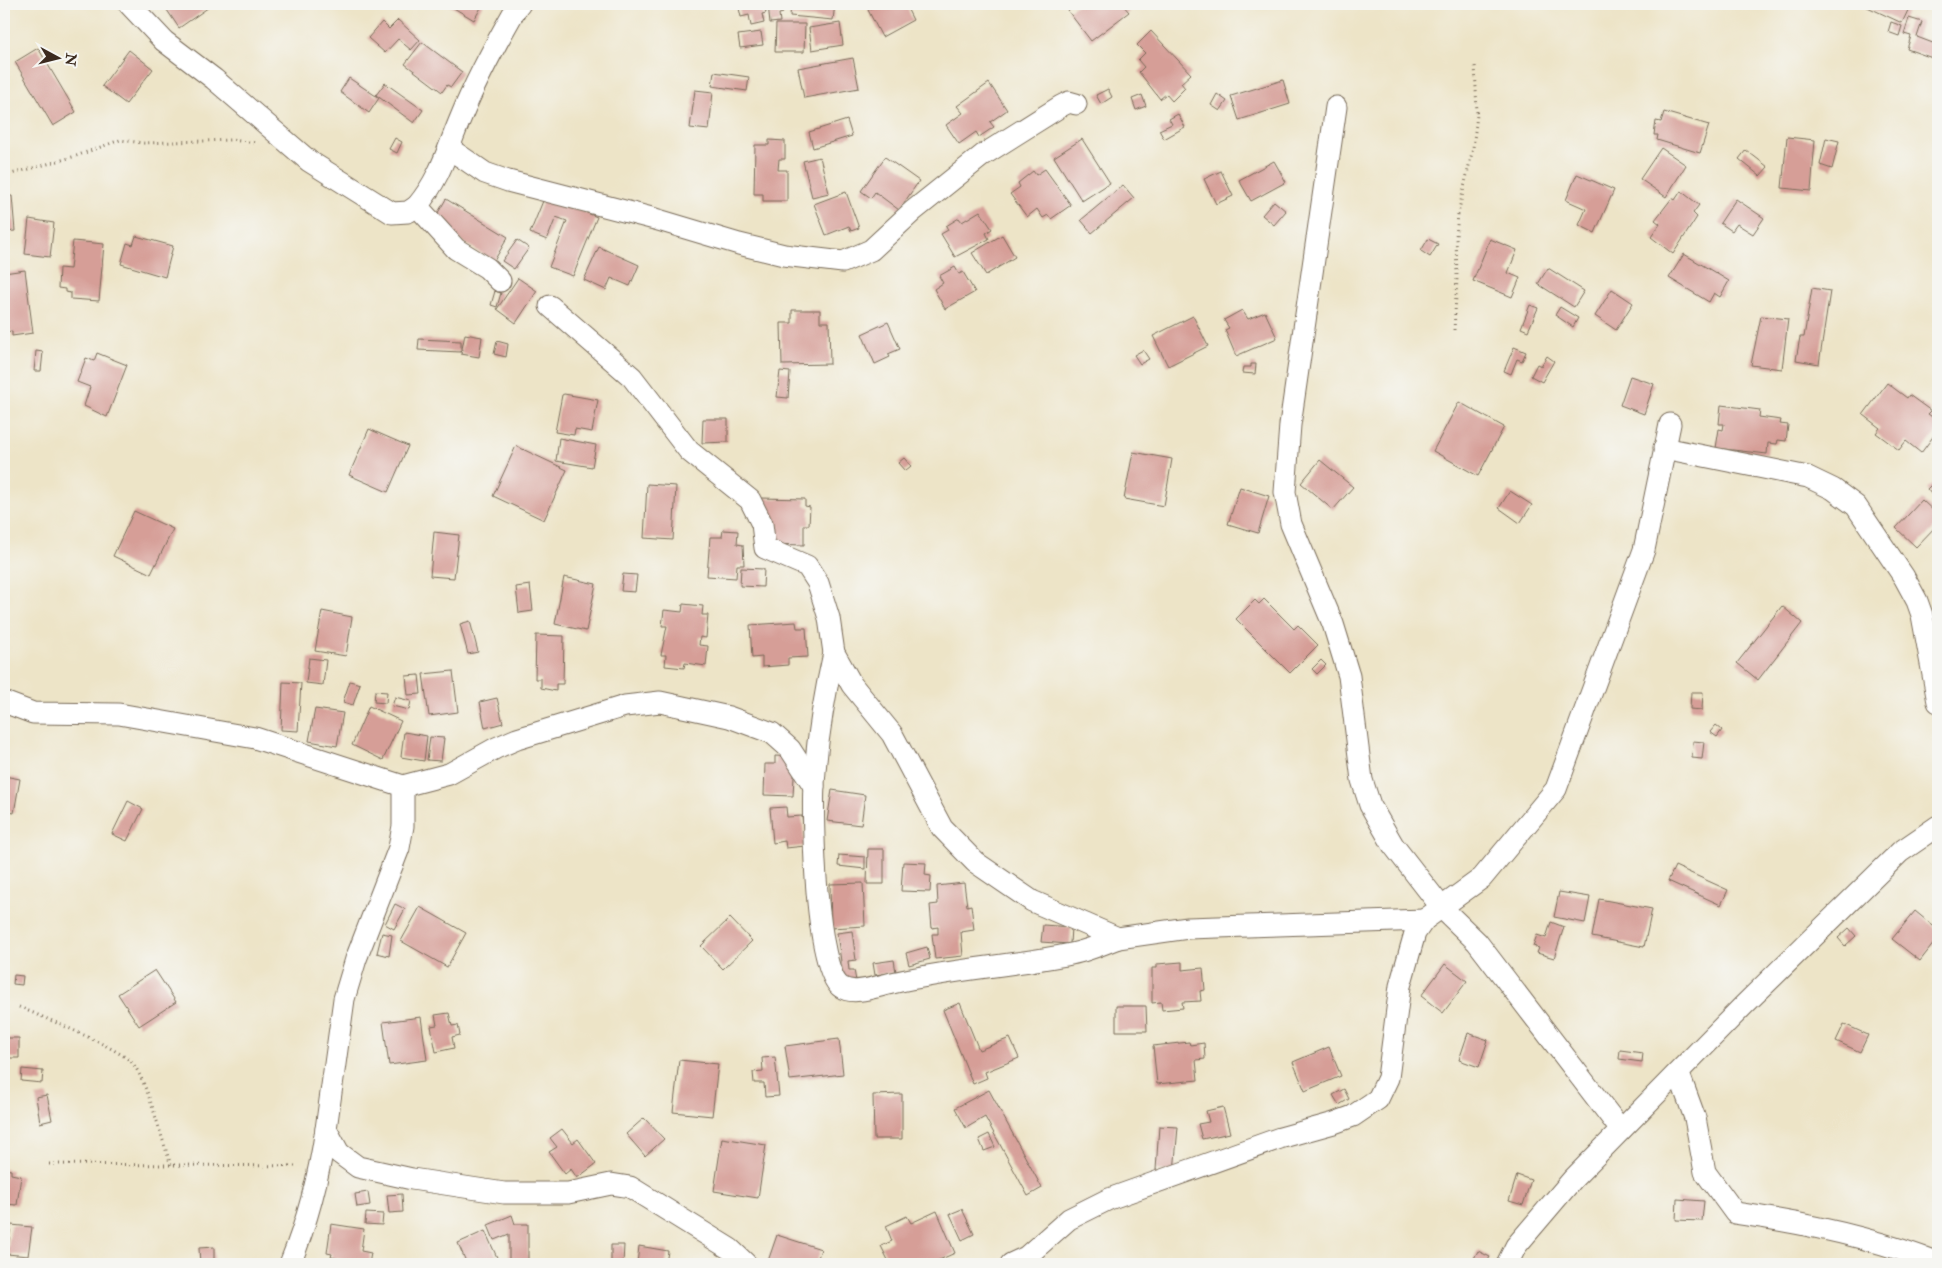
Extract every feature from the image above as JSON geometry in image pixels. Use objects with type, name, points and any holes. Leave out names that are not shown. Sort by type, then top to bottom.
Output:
[{"type":"street","points":[[129,4],[143,21],[170,47],[214,79],[309,161],[392,213],[408,212],[417,206],[444,165],[459,120],[481,73],[520,4]]},
{"type":"street","points":[[450,149],[485,173],[508,181],[655,219],[740,244],[810,260],[843,262],[871,250],[913,211],[983,155],[1061,106],[1069,102],[1076,104]]},
{"type":"street","points":[[1336,107],[1290,424],[1285,492],[1291,524],[1333,624],[1349,676],[1362,780],[1370,806],[1393,845],[1442,908],[1477,942],[1621,1130]]},
{"type":"street","points":[[417,206],[456,250],[487,268],[500,281]]},
{"type":"street","points":[[550,306],[632,377],[689,451],[750,500],[762,524],[766,548],[807,566],[818,583],[829,618],[834,653],[822,711],[814,786],[816,871],[824,950],[831,976],[840,987],[852,992],[898,981],[1073,954],[1118,938],[1188,928],[1424,920]]},
{"type":"street","points":[[1011,1264],[1026,1257],[1069,1219],[1110,1199],[1280,1138],[1353,1116],[1378,1099],[1388,1078],[1400,986],[1415,933],[1424,920],[1482,878],[1556,789],[1644,550],[1670,424]]},
{"type":"street","points":[[1664,448],[1808,477],[1833,489],[1856,506],[1904,577],[1922,615],[1938,702]]},
{"type":"street","points":[[834,653],[852,685],[892,734],[942,828],[975,862],[1032,900],[1118,938]]},
{"type":"street","points":[[4,702],[33,713],[119,714],[255,738],[403,786],[450,774],[518,739],[625,706],[660,702],[729,717],[772,733],[790,749],[814,786]]},
{"type":"street","points":[[290,1264],[302,1233],[320,1167],[344,999],[359,950],[399,848],[403,826],[403,786]]},
{"type":"street","points":[[1507,1264],[1516,1246],[1560,1194],[1621,1130],[1679,1074],[1744,1005],[1900,852],[1938,826]]},
{"type":"street","points":[[1679,1074],[1695,1118],[1705,1172],[1735,1213],[1795,1222],[1880,1242],[1938,1263]]},
{"type":"street","points":[[326,1129],[339,1153],[358,1167],[412,1179],[468,1189],[536,1195],[568,1193],[611,1184],[630,1187],[730,1249],[746,1264]]},
{"type":"path","points":[[1454,330],[1458,214],[1473,148],[1477,115],[1475,64]]},
{"type":"path","points":[[4,176],[76,156],[120,140],[144,143],[231,140],[264,144]]},
{"type":"path","points":[[19,1007],[94,1040],[133,1063],[149,1101],[171,1165]]},
{"type":"path","points":[[49,1164],[320,1167]]},
{"type":"building","points":[[163,4],[211,4],[212,5],[179,28]]},
{"type":"building","points":[[447,4],[483,4],[474,20]]},
{"type":"building","points":[[738,4],[764,4],[766,13],[762,14],[764,23],[751,26],[749,15],[741,17]]},
{"type":"building","points":[[768,4],[781,4],[783,13],[779,14],[780,22],[770,23]]},
{"type":"building","points":[[791,4],[835,4],[833,20],[790,16]]},
{"type":"building","points":[[880,4],[905,4],[913,20],[882,37],[868,10]]},
{"type":"building","points":[[1078,4],[1122,4],[1129,12],[1091,41],[1068,11]]},
{"type":"building","points":[[1861,4],[1905,4],[1910,6],[1902,23]]},
{"type":"building","points":[[1909,18],[1922,22],[1917,37],[1938,45],[1938,60],[1907,49],[1911,36],[1904,34]]},
{"type":"building","points":[[398,20],[420,40],[411,50],[398,39],[385,53],[368,38],[382,22],[389,29]]},
{"type":"building","points":[[1891,22],[1902,26],[1899,36],[1888,32]]},
{"type":"building","points":[[840,23],[843,45],[812,50],[809,28]]},
{"type":"building","points":[[776,24],[805,24],[804,52],[775,52]]},
{"type":"building","points":[[1151,31],[1191,74],[1181,83],[1185,88],[1172,101],[1166,94],[1160,99],[1139,72],[1144,67],[1138,60],[1145,53],[1137,45]]},
{"type":"building","points":[[761,32],[763,45],[740,48],[738,35]]},
{"type":"building","points":[[422,42],[462,72],[451,87],[447,85],[442,92],[405,64]]},
{"type":"building","points":[[38,48],[76,112],[53,126],[15,62]]},
{"type":"building","points":[[129,50],[153,69],[126,104],[102,86]]},
{"type":"building","points":[[853,58],[859,88],[804,98],[798,68]]},
{"type":"building","points":[[714,72],[749,77],[747,91],[712,86]]},
{"type":"building","points":[[349,78],[379,98],[369,113],[340,92]]},
{"type":"building","points":[[1283,80],[1290,104],[1239,120],[1231,96]]},
{"type":"building","points":[[385,83],[423,110],[414,123],[376,95]]},
{"type":"building","points":[[989,83],[1007,110],[990,122],[994,127],[979,137],[976,132],[959,144],[946,125],[963,113],[957,106]]},
{"type":"building","points":[[1108,89],[1112,97],[1101,104],[1096,95]]},
{"type":"building","points":[[695,90],[713,92],[709,130],[690,128]]},
{"type":"building","points":[[1217,94],[1227,101],[1220,111],[1211,105]]},
{"type":"building","points":[[1142,95],[1146,106],[1136,110],[1132,99]]},
{"type":"building","points":[[1664,112],[1709,125],[1700,153],[1657,140],[1658,135],[1654,135],[1656,121],[1661,122]]},
{"type":"building","points":[[1178,114],[1185,127],[1164,139],[1159,130],[1172,124],[1169,119]]},
{"type":"building","points":[[847,120],[852,136],[813,148],[809,132]]},
{"type":"building","points":[[1787,137],[1815,140],[1811,191],[1782,188]]},
{"type":"building","points":[[395,138],[402,142],[397,153],[389,149]]},
{"type":"building","points":[[1826,138],[1839,141],[1832,169],[1820,165]]},
{"type":"building","points":[[1082,139],[1110,183],[1082,201],[1054,157]]},
{"type":"building","points":[[769,140],[785,141],[785,159],[779,159],[778,170],[787,170],[787,201],[763,201],[763,194],[754,194],[755,145],[769,145]]},
{"type":"building","points":[[1661,148],[1686,165],[1666,197],[1640,179]]},
{"type":"building","points":[[1746,150],[1768,167],[1760,176],[1739,159]]},
{"type":"building","points":[[820,157],[829,193],[812,197],[803,161]]},
{"type":"building","points":[[885,157],[919,181],[899,210],[875,192],[871,198],[861,191]]},
{"type":"building","points":[[1274,161],[1286,182],[1251,201],[1239,180]]},
{"type":"building","points":[[1045,169],[1071,205],[1051,219],[1048,215],[1043,218],[1037,209],[1027,217],[1010,194],[1020,187],[1018,183],[1033,171],[1036,175]]},
{"type":"building","points":[[1221,171],[1233,196],[1216,204],[1204,179]]},
{"type":"building","points":[[1577,174],[1614,190],[1595,233],[1579,225],[1586,209],[1566,200]]},
{"type":"building","points":[[1123,185],[1134,198],[1092,233],[1081,220]]},
{"type":"building","points":[[1681,191],[1699,205],[1693,213],[1697,217],[1673,254],[1651,237],[1660,224],[1655,220],[1672,198],[1675,200]]},
{"type":"building","points":[[846,192],[859,228],[851,231],[849,226],[826,235],[814,204]]},
{"type":"building","points":[[4,196],[12,196],[15,231],[4,232]]},
{"type":"building","points":[[545,196],[597,217],[573,276],[549,267],[567,221],[556,217],[547,240],[530,233]]},
{"type":"building","points":[[446,199],[508,237],[494,261],[432,223]]},
{"type":"building","points":[[1736,199],[1764,218],[1753,234],[1737,224],[1732,231],[1720,223]]},
{"type":"building","points":[[1274,201],[1286,211],[1274,225],[1262,215]]},
{"type":"building","points":[[980,211],[992,229],[986,233],[989,239],[955,257],[941,234],[948,230],[946,226],[959,218],[962,222]]},
{"type":"building","points":[[29,219],[54,223],[50,257],[25,254]]},
{"type":"building","points":[[1002,235],[1015,257],[986,275],[972,253]]},
{"type":"building","points":[[136,236],[173,246],[165,277],[121,264],[127,243],[133,245]]},
{"type":"building","points":[[1428,239],[1438,244],[1430,257],[1421,251]]},
{"type":"building","points":[[1490,239],[1517,250],[1508,273],[1520,278],[1512,297],[1473,281]]},
{"type":"building","points":[[517,240],[529,248],[514,269],[502,261]]},
{"type":"building","points":[[73,241],[104,244],[99,301],[71,299],[71,293],[65,292],[65,289],[58,288],[59,268],[70,269]]},
{"type":"building","points":[[599,247],[639,265],[630,286],[611,278],[606,290],[584,280]]},
{"type":"building","points":[[1684,254],[1729,281],[1720,297],[1714,293],[1709,302],[1669,278]]},
{"type":"building","points":[[955,267],[959,274],[963,272],[975,292],[945,309],[934,289],[943,283],[939,276]]},
{"type":"building","points":[[1548,268],[1584,291],[1574,307],[1538,284]]},
{"type":"building","points":[[25,270],[33,333],[12,336],[12,331],[4,332],[4,273]]},
{"type":"building","points":[[518,278],[537,291],[516,323],[497,309]]},
{"type":"building","points":[[1812,288],[1830,291],[1819,364],[1796,360],[1800,337],[1804,337]]},
{"type":"building","points":[[1612,289],[1633,303],[1616,330],[1595,316]]},
{"type":"building","points":[[495,291],[501,293],[497,307],[491,305]]},
{"type":"building","points":[[1530,305],[1538,308],[1528,331],[1521,328]]},
{"type":"building","points":[[1560,307],[1578,318],[1573,327],[1555,315]]},
{"type":"building","points":[[792,310],[820,310],[820,322],[829,322],[830,364],[782,365],[781,323],[792,323]]},
{"type":"building","points":[[1242,310],[1248,319],[1265,312],[1277,338],[1236,356],[1225,330],[1229,328],[1224,320]]},
{"type":"building","points":[[1193,316],[1208,346],[1168,366],[1153,336]]},
{"type":"building","points":[[1761,316],[1788,319],[1782,369],[1751,365]]},
{"type":"building","points":[[888,322],[900,349],[888,354],[890,357],[875,364],[862,334]]},
{"type":"building","points":[[465,334],[482,337],[479,357],[461,354]]},
{"type":"building","points":[[419,339],[461,341],[461,352],[418,350]]},
{"type":"building","points":[[497,341],[508,344],[506,357],[494,354]]},
{"type":"building","points":[[1514,347],[1526,352],[1522,361],[1517,359],[1511,374],[1504,371]]},
{"type":"building","points":[[1143,350],[1149,359],[1140,364],[1134,355]]},
{"type":"building","points":[[36,351],[43,352],[41,371],[34,371]]},
{"type":"building","points":[[97,353],[127,365],[107,417],[84,406],[90,387],[77,382],[86,358],[94,361]]},
{"type":"building","points":[[1547,356],[1554,361],[1542,382],[1531,376],[1537,364],[1541,366]]},
{"type":"building","points":[[1251,364],[1256,364],[1255,374],[1242,373],[1243,367],[1251,367]]},
{"type":"building","points":[[780,371],[790,372],[788,398],[777,397]]},
{"type":"building","points":[[1630,376],[1654,384],[1644,414],[1620,405]]},
{"type":"building","points":[[1887,383],[1907,398],[1909,395],[1931,411],[1928,414],[1938,421],[1938,430],[1921,453],[1906,441],[1899,450],[1876,433],[1880,428],[1863,415]]},
{"type":"building","points":[[562,395],[598,400],[592,432],[575,429],[574,435],[555,432]]},
{"type":"building","points":[[1459,402],[1504,427],[1478,476],[1433,451]]},
{"type":"building","points":[[1721,405],[1760,410],[1759,417],[1781,420],[1780,424],[1788,425],[1786,441],[1778,440],[1777,444],[1768,443],[1767,454],[1716,448],[1719,429],[1723,430],[1724,424],[1719,424]]},
{"type":"building","points":[[703,419],[728,419],[728,442],[702,443]]},
{"type":"building","points":[[369,429],[408,446],[388,492],[349,475]]},
{"type":"building","points":[[559,438],[596,445],[592,467],[556,461]]},
{"type":"building","points":[[516,446],[567,470],[544,520],[493,496]]},
{"type":"building","points":[[1133,452],[1172,459],[1164,506],[1124,499]]},
{"type":"building","points":[[904,458],[911,466],[905,471],[898,463]]},
{"type":"building","points":[[1320,460],[1353,487],[1333,510],[1301,483]]},
{"type":"building","points":[[1938,478],[1938,502],[1927,489]]},
{"type":"building","points":[[647,484],[676,486],[673,540],[644,538]]},
{"type":"building","points":[[1240,487],[1269,496],[1258,533],[1228,524]]},
{"type":"building","points":[[1510,491],[1532,505],[1520,523],[1499,508]]},
{"type":"building","points":[[761,498],[805,499],[805,506],[810,507],[809,525],[804,525],[804,545],[767,544],[761,514]]},
{"type":"building","points":[[1922,500],[1938,515],[1938,524],[1916,547],[1896,528]]},
{"type":"building","points":[[134,511],[173,529],[151,574],[113,556]]},
{"type":"building","points":[[723,530],[738,531],[737,544],[743,545],[744,565],[737,565],[736,578],[707,576],[710,537],[722,537]]},
{"type":"building","points":[[434,532],[459,535],[454,578],[430,576]]},
{"type":"building","points":[[741,568],[764,569],[763,587],[740,586]]},
{"type":"building","points":[[623,574],[637,575],[635,592],[621,591]]},
{"type":"building","points":[[564,577],[596,584],[586,631],[555,624]]},
{"type":"building","points":[[530,585],[533,611],[519,613],[516,587]]},
{"type":"building","points":[[1264,599],[1294,629],[1298,625],[1318,645],[1290,673],[1236,619],[1255,600],[1259,604]]},
{"type":"building","points":[[683,604],[703,606],[702,615],[708,615],[706,638],[700,637],[699,645],[708,646],[706,666],[685,663],[684,668],[665,666],[666,655],[661,655],[667,626],[662,626],[664,610],[682,612]]},
{"type":"building","points":[[1782,606],[1802,623],[1758,680],[1737,663]]},
{"type":"building","points":[[322,611],[352,617],[346,656],[315,651]]},
{"type":"building","points":[[470,621],[478,652],[468,654],[460,624]]},
{"type":"building","points":[[796,622],[797,628],[806,628],[808,657],[788,658],[788,665],[762,667],[762,657],[752,658],[750,625]]},
{"type":"building","points":[[536,635],[564,636],[563,684],[556,684],[556,691],[541,688],[541,679],[535,679]]},
{"type":"building","points":[[309,658],[326,660],[323,685],[306,683]]},
{"type":"building","points":[[1321,660],[1326,665],[1317,674],[1312,669]]},
{"type":"building","points":[[453,671],[458,712],[429,716],[423,674]]},
{"type":"building","points":[[419,675],[421,694],[408,695],[406,676]]},
{"type":"building","points":[[350,681],[360,684],[353,705],[343,702]]},
{"type":"building","points":[[283,682],[301,683],[298,731],[281,730]]},
{"type":"building","points":[[375,691],[387,692],[386,703],[374,702]]},
{"type":"building","points":[[1691,692],[1703,692],[1702,710],[1690,709]]},
{"type":"building","points":[[395,697],[411,701],[409,710],[392,706]]},
{"type":"building","points":[[497,698],[503,723],[485,728],[480,702]]},
{"type":"building","points":[[369,706],[401,721],[383,760],[352,745]]},
{"type":"building","points":[[315,709],[343,713],[337,746],[309,741]]},
{"type":"building","points":[[1716,725],[1722,730],[1717,737],[1710,732]]},
{"type":"building","points":[[404,732],[427,736],[424,761],[401,757]]},
{"type":"building","points":[[430,737],[444,738],[441,761],[427,760]]},
{"type":"building","points":[[1693,741],[1704,742],[1702,759],[1692,758]]},
{"type":"building","points":[[775,756],[795,757],[793,796],[764,795],[765,764],[775,764]]},
{"type":"building","points":[[4,776],[20,779],[14,813],[4,811]]},
{"type":"building","points":[[832,790],[865,795],[861,825],[827,821]]},
{"type":"building","points":[[128,801],[143,809],[127,841],[112,834]]},
{"type":"building","points":[[786,807],[787,817],[802,816],[805,846],[786,848],[785,841],[773,843],[770,808]]},
{"type":"building","points":[[868,849],[884,849],[884,884],[867,884]]},
{"type":"building","points":[[839,855],[865,857],[865,869],[838,866]]},
{"type":"building","points":[[903,862],[926,863],[925,875],[931,876],[930,892],[901,891]]},
{"type":"building","points":[[1675,866],[1728,890],[1721,905],[1668,881]]},
{"type":"building","points":[[863,883],[865,926],[831,928],[830,884]]},
{"type":"building","points":[[964,883],[967,906],[971,905],[974,930],[961,932],[963,956],[935,959],[932,934],[938,934],[938,927],[932,928],[930,905],[938,904],[937,886]]},
{"type":"building","points":[[1559,892],[1590,897],[1585,923],[1554,917]]},
{"type":"building","points":[[1599,899],[1652,909],[1644,947],[1592,937]]},
{"type":"building","points":[[395,904],[405,909],[394,929],[385,924]]},
{"type":"building","points":[[420,907],[466,933],[447,967],[401,941]]},
{"type":"building","points":[[1915,911],[1938,930],[1938,938],[1920,961],[1892,939]]},
{"type":"building","points":[[730,918],[752,941],[723,969],[701,946]]},
{"type":"building","points":[[1551,922],[1564,927],[1554,958],[1537,953],[1539,948],[1533,946],[1537,935],[1546,938]]},
{"type":"building","points":[[1043,925],[1071,927],[1070,944],[1041,942]]},
{"type":"building","points":[[1849,928],[1856,936],[1845,946],[1838,938]]},
{"type":"building","points":[[852,931],[856,960],[848,961],[849,970],[854,970],[856,981],[844,983],[837,933]]},
{"type":"building","points":[[382,933],[392,935],[389,956],[377,953]]},
{"type":"building","points":[[927,947],[930,959],[909,965],[906,953]]},
{"type":"building","points":[[894,960],[896,972],[875,975],[873,963]]},
{"type":"building","points":[[1182,962],[1182,970],[1203,968],[1205,990],[1200,991],[1201,1001],[1182,1002],[1183,1008],[1162,1010],[1161,1002],[1152,1003],[1152,968],[1157,968],[1157,964]]},
{"type":"building","points":[[1445,964],[1467,981],[1443,1013],[1421,996]]},
{"type":"building","points":[[155,970],[176,1002],[139,1026],[118,994]]},
{"type":"building","points":[[14,975],[23,976],[22,985],[13,984]]},
{"type":"building","points":[[960,1003],[979,1050],[1010,1038],[1019,1058],[985,1072],[987,1078],[973,1084],[943,1010]]},
{"type":"building","points":[[1116,1006],[1146,1006],[1147,1031],[1116,1031]]},
{"type":"building","points":[[449,1013],[452,1026],[458,1025],[460,1035],[452,1037],[454,1048],[436,1052],[431,1026],[437,1025],[435,1015]]},
{"type":"building","points":[[421,1017],[427,1060],[389,1065],[383,1022]]},
{"type":"building","points":[[1844,1024],[1868,1035],[1860,1052],[1836,1041]]},
{"type":"building","points":[[1468,1033],[1488,1040],[1479,1067],[1459,1060]]},
{"type":"building","points":[[5,1038],[19,1038],[19,1058],[6,1058]]},
{"type":"building","points":[[839,1039],[843,1074],[790,1080],[785,1046]]},
{"type":"building","points":[[1189,1042],[1190,1045],[1204,1043],[1205,1059],[1196,1060],[1198,1080],[1157,1084],[1153,1046]]},
{"type":"building","points":[[1329,1047],[1341,1076],[1305,1091],[1293,1062]]},
{"type":"building","points":[[1620,1050],[1643,1053],[1642,1062],[1619,1059]]},
{"type":"building","points":[[775,1057],[779,1096],[765,1097],[764,1083],[754,1083],[753,1072],[763,1071],[762,1058]]},
{"type":"building","points":[[679,1060],[718,1064],[712,1116],[673,1112]]},
{"type":"building","points":[[22,1069],[43,1071],[42,1083],[21,1081]]},
{"type":"building","points":[[1344,1089],[1349,1099],[1339,1105],[1333,1095]]},
{"type":"building","points":[[989,1090],[1042,1188],[1028,1196],[985,1117],[966,1128],[955,1108]]},
{"type":"building","points":[[902,1094],[902,1139],[874,1139],[873,1095]]},
{"type":"building","points":[[47,1095],[52,1120],[40,1123],[36,1097]]},
{"type":"building","points":[[1223,1107],[1230,1133],[1202,1139],[1198,1124],[1209,1122],[1206,1111]]},
{"type":"building","points":[[644,1118],[664,1139],[645,1156],[626,1134]]},
{"type":"building","points":[[1159,1126],[1178,1127],[1174,1172],[1156,1170]]},
{"type":"building","points":[[562,1129],[573,1143],[578,1139],[596,1164],[577,1178],[571,1169],[565,1174],[549,1152],[557,1147],[550,1138]]},
{"type":"building","points":[[989,1134],[995,1147],[984,1151],[979,1139]]},
{"type":"building","points":[[722,1138],[766,1145],[758,1198],[714,1191]]},
{"type":"building","points":[[4,1169],[11,1170],[11,1174],[21,1176],[17,1205],[5,1204],[4,1207]]},
{"type":"building","points":[[1517,1175],[1531,1180],[1523,1205],[1509,1201]]},
{"type":"building","points":[[368,1192],[370,1205],[357,1207],[355,1194]]},
{"type":"building","points":[[402,1194],[403,1212],[389,1213],[387,1195]]},
{"type":"building","points":[[1677,1199],[1704,1201],[1702,1221],[1676,1220]]},
{"type":"building","points":[[962,1209],[974,1234],[962,1240],[950,1214]]},
{"type":"building","points":[[937,1211],[955,1253],[930,1264],[915,1264],[914,1262],[890,1264],[881,1246],[892,1241],[886,1226],[907,1216],[911,1223]]},
{"type":"building","points":[[366,1213],[383,1214],[382,1225],[365,1224]]},
{"type":"building","points":[[512,1215],[515,1224],[528,1224],[528,1264],[509,1264],[509,1234],[494,1240],[488,1225]]},
{"type":"building","points":[[331,1224],[364,1229],[361,1251],[371,1253],[369,1264],[342,1264],[343,1260],[331,1257],[332,1254],[327,1253]]},
{"type":"building","points":[[11,1225],[32,1227],[28,1256],[7,1254]]},
{"type":"building","points":[[485,1231],[500,1264],[467,1264],[458,1243]]},
{"type":"building","points":[[777,1235],[821,1249],[816,1264],[767,1264]]},
{"type":"building","points":[[611,1245],[624,1245],[623,1264],[611,1264]]},
{"type":"building","points":[[639,1246],[668,1251],[666,1264],[637,1264]]},
{"type":"building","points":[[214,1247],[214,1264],[200,1264],[199,1248]]},
{"type":"building","points":[[1478,1251],[1490,1257],[1486,1264],[1471,1264]]}]
